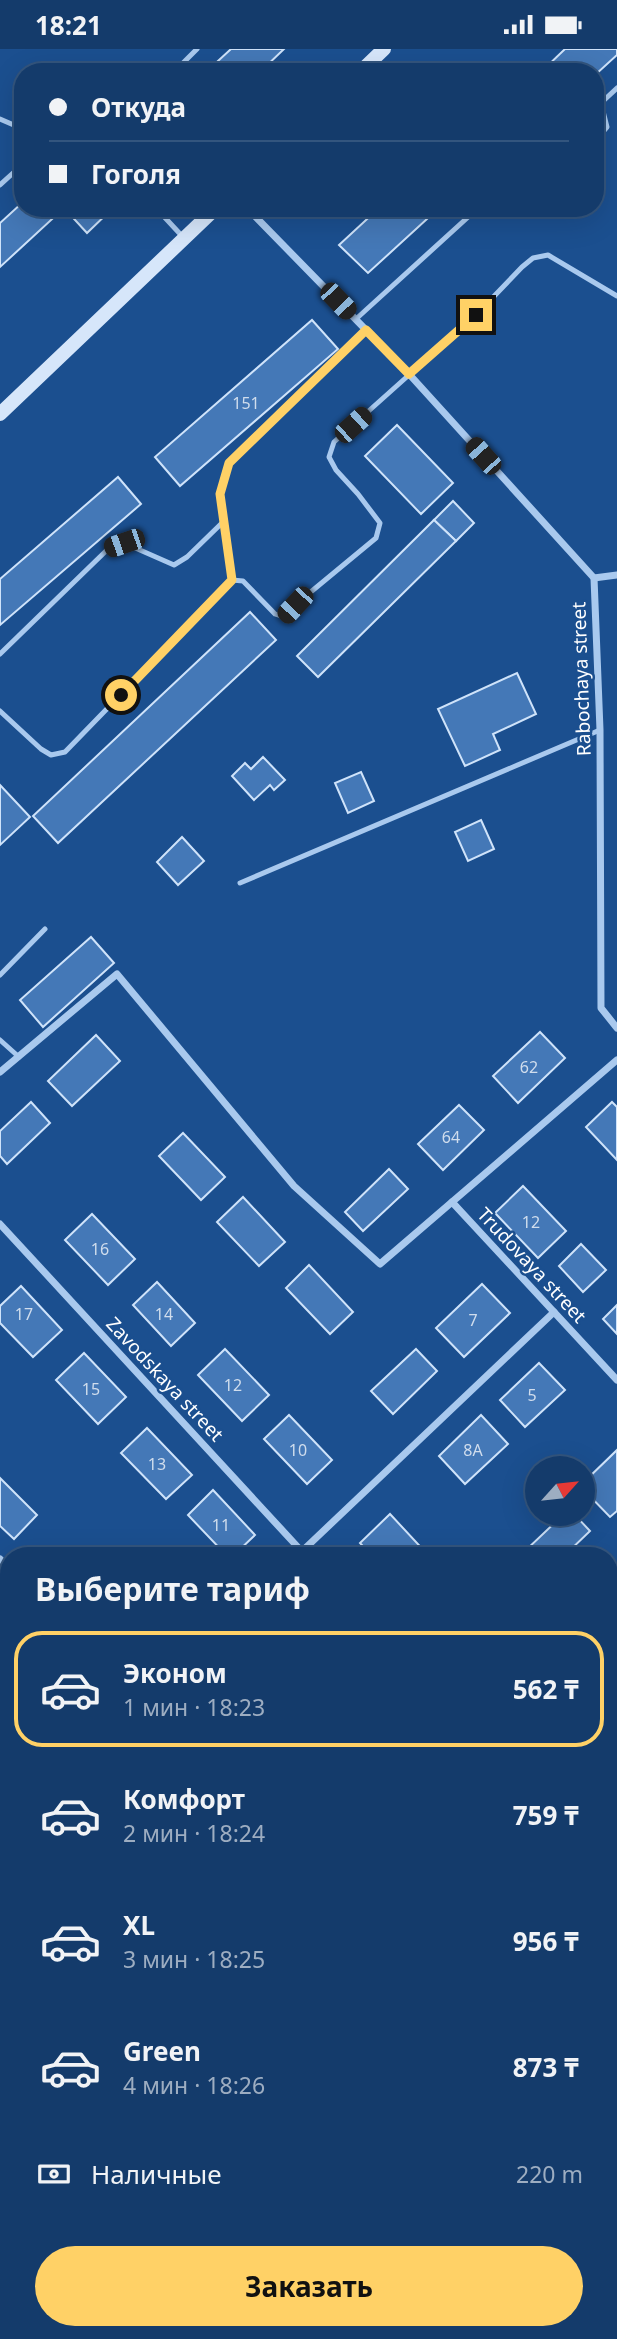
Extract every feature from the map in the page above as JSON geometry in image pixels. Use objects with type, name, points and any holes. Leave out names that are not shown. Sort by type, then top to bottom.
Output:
[{"type":"main road","points":[[369,63],[384,49]]},
{"type":"main road","points":[[0,414],[207,217]]},
{"type":"street","name":"Rabochaya street","points":[[256,217],[409,374],[594,578],[600,730],[601,1008],[617,1028]]},
{"type":"street","points":[[594,578],[617,575]]},
{"type":"street","points":[[0,1073],[117,974],[294,1186],[380,1264],[617,1060]]},
{"type":"street","name":"Trudovaya street","points":[[452,1202],[617,1380]]},
{"type":"street","name":"Zavodskaya street","points":[[0,1224],[296,1547]]},
{"type":"street","points":[[309,1547],[554,1313]]},
{"type":"lane","points":[[183,63],[197,49]]},
{"type":"lane","points":[[0,185],[14,172]]},
{"type":"lane","points":[[164,217],[184,239]]},
{"type":"lane","points":[[356,320],[468,217]]},
{"type":"lane","points":[[232,580],[243,581],[275,614],[284,617],[376,538],[380,523],[336,470],[329,457],[334,442],[476,315],[533,258],[548,255],[617,296]]},
{"type":"lane","points":[[232,580],[220,494],[229,463],[366,330]]},
{"type":"lane","points":[[0,654],[108,549],[124,543],[173,565],[187,557],[224,521]]},
{"type":"lane","points":[[0,711],[41,749],[51,755],[65,752],[232,580]]},
{"type":"lane","points":[[240,883],[600,730]]},
{"type":"lane","points":[[0,975],[46,929]]},
{"type":"lane","points":[[0,1039],[19,1057]]},
{"type":"building","points":[[231,49],[284,49],[269,63],[216,63]]},
{"type":"building","points":[[565,49],[617,49],[617,55],[604,67],[604,63],[550,63]]},
{"type":"building","points":[[14,210],[14,217],[54,217],[0,267],[0,223]]},
{"type":"building","points":[[72,217],[104,217],[87,233]]},
{"type":"building","points":[[369,217],[429,217],[368,273],[339,245]]},
{"type":"building","points":[[312,320],[338,349],[180,486],[155,457]]},
{"type":"building","points":[[397,425],[453,483],[421,514],[365,456]]},
{"type":"building","points":[[118,477],[141,504],[0,625],[0,579]]},
{"type":"building","points":[[453,501],[474,523],[456,541],[434,520]]},
{"type":"building","points":[[434,520],[456,541],[318,677],[297,656]]},
{"type":"building","points":[[250,612],[276,640],[58,843],[33,816]]},
{"type":"building","points":[[517,673],[536,714],[493,734],[500,750],[465,766],[438,709]]},
{"type":"building","points":[[263,757],[285,780],[274,790],[270,785],[254,800],[232,776],[245,763],[251,769]]},
{"type":"building","points":[[361,772],[374,801],[348,813],[335,783]]},
{"type":"building","points":[[0,785],[30,817],[0,845]]},
{"type":"building","points":[[481,820],[494,849],[468,861],[455,832]]},
{"type":"building","points":[[182,837],[204,861],[178,885],[157,862]]},
{"type":"building","points":[[91,937],[114,963],[43,1027],[20,1000]]},
{"type":"building","points":[[540,1032],[565,1058],[518,1103],[493,1076]]},
{"type":"building","points":[[96,1035],[120,1061],[72,1106],[48,1081]]},
{"type":"building","points":[[31,1102],[50,1123],[7,1164],[0,1156],[0,1131]]},
{"type":"building","points":[[612,1102],[617,1107],[617,1160],[586,1127]]},
{"type":"building","points":[[459,1105],[484,1130],[443,1170],[418,1144]]},
{"type":"building","points":[[183,1133],[225,1177],[201,1200],[159,1156]]},
{"type":"building","points":[[389,1169],[408,1189],[363,1231],[345,1212]]},
{"type":"building","points":[[523,1186],[566,1231],[538,1258],[495,1213]]},
{"type":"building","points":[[243,1197],[285,1242],[259,1266],[217,1222]]},
{"type":"building","points":[[92,1214],[135,1259],[108,1285],[65,1240]]},
{"type":"building","points":[[581,1244],[606,1270],[583,1292],[559,1266]]},
{"type":"building","points":[[309,1265],[353,1312],[330,1334],[286,1288]]},
{"type":"building","points":[[157,1282],[195,1323],[171,1346],[133,1305]]},
{"type":"building","points":[[482,1284],[510,1313],[464,1357],[436,1328]]},
{"type":"building","points":[[21,1286],[62,1330],[33,1357],[0,1323],[0,1306]]},
{"type":"building","points":[[617,1305],[617,1334],[603,1319]]},
{"type":"building","points":[[225,1349],[269,1395],[242,1421],[198,1375]]},
{"type":"building","points":[[416,1349],[437,1371],[393,1414],[371,1391]]},
{"type":"building","points":[[84,1353],[126,1397],[98,1424],[56,1380]]},
{"type":"building","points":[[539,1363],[565,1390],[525,1427],[500,1400]]},
{"type":"building","points":[[289,1415],[332,1460],[307,1484],[264,1439]]},
{"type":"building","points":[[481,1415],[508,1444],[465,1484],[439,1456]]},
{"type":"building","points":[[147,1428],[192,1475],[166,1499],[121,1453]]},
{"type":"building","points":[[617,1450],[617,1511],[610,1517],[595,1501],[595,1471]]},
{"type":"building","points":[[0,1478],[37,1515],[14,1539],[0,1526]]},
{"type":"building","points":[[213,1490],[255,1535],[242,1547],[218,1547],[188,1515]]},
{"type":"building","points":[[390,1514],[421,1547],[364,1547],[360,1543]]},
{"type":"building","points":[[551,1526],[585,1526],[590,1531],[573,1547],[529,1547]]},
{"type":"route","points":[[121,695],[232,580],[220,494],[229,463],[366,330],[409,374],[476,315]]}]
